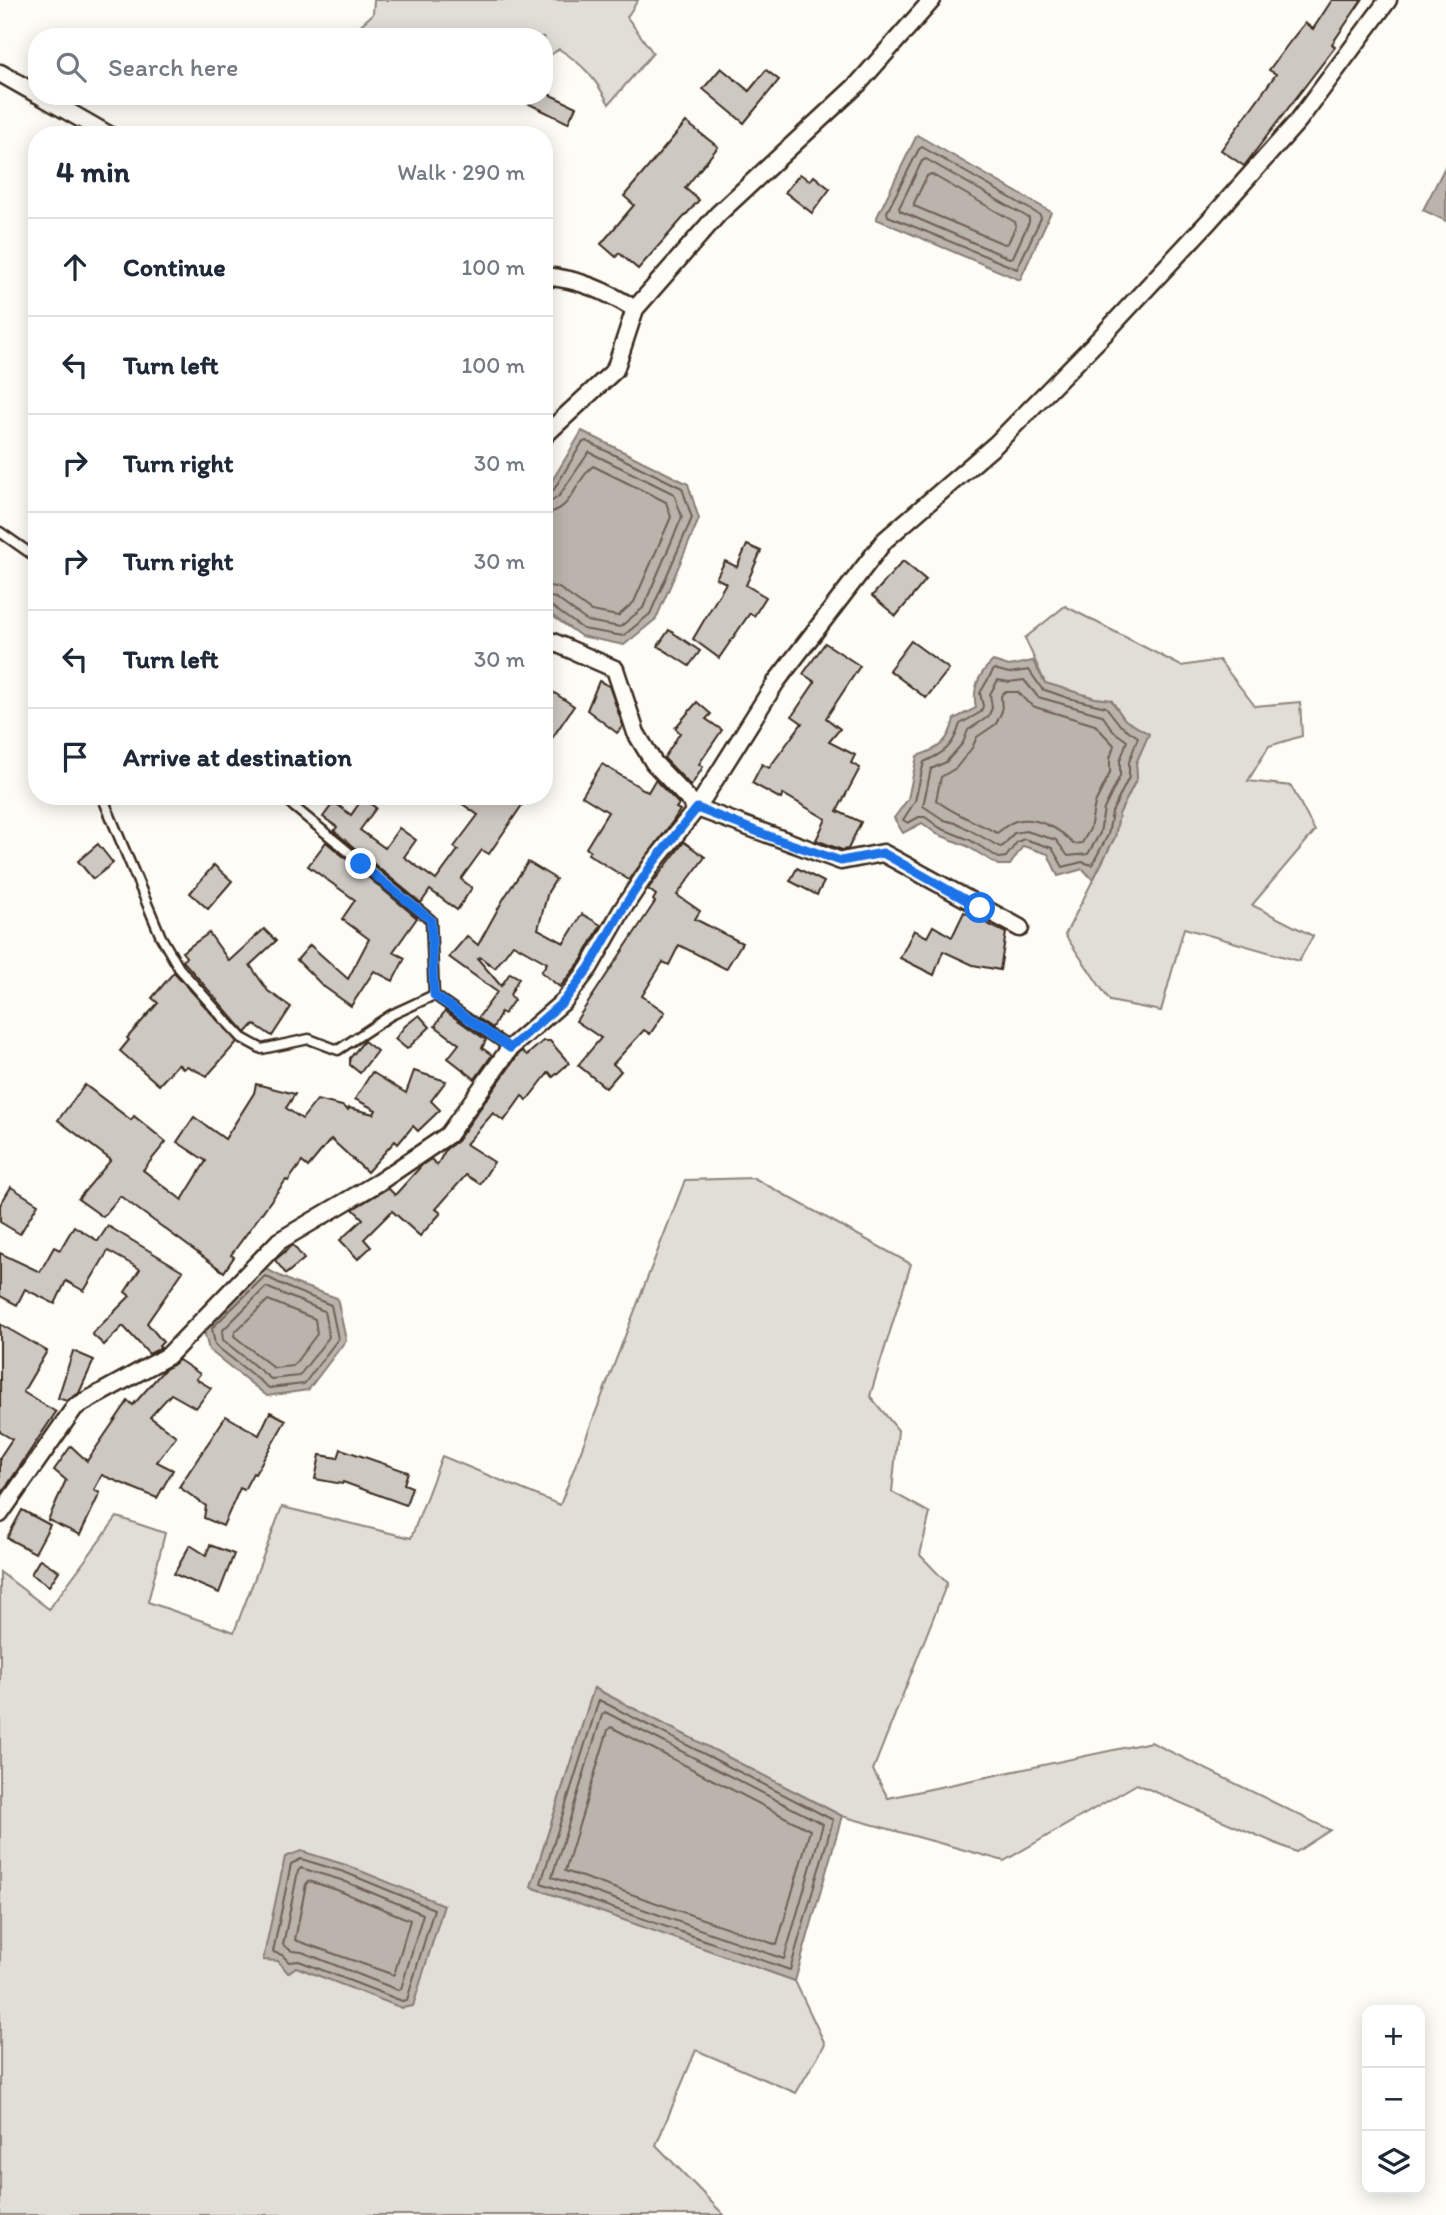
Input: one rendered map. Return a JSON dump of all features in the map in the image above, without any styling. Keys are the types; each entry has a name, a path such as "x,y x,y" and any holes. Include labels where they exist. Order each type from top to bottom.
{"street":[{"path":"553,428 615,370 635,309 718,214 858,84 932,0"},
{"path":"0,1514 75,1407 168,1356 279,1241 379,1182 448,1135 510,1048 564,1001 589,968 622,910 653,863 697,808 776,682 885,540 996,444 1103,335 1298,121 1388,0"},
{"path":"0,73 28,89"},
{"path":"57,105 93,126"},
{"path":"553,277 569,278 606,291 635,309"},
{"path":"553,642 615,669 636,733 654,763 697,808 841,861 883,853 1020,928"}],"lane":[{"path":"0,532 28,552"},
{"path":"106,805 141,892 179,968 242,1038 262,1049 309,1039 338,1050 391,1015 434,995"},
{"path":"293,806 431,920 434,995"},
{"path":"434,995 510,1048"}],"shaded area":[{"path":"374,0 638,0 627,17 653,53 609,104 582,67 559,49 553,53 553,28 357,28 373,14"},
{"path":"1065,606 1181,666 1219,660 1255,706 1300,702 1302,736 1269,746 1248,781 1291,786 1315,831 1252,905 1313,936 1299,961 1184,928 1161,1011 1110,1001 1065,935 1115,837 1119,814 1137,778 1136,763 1148,734 1125,720 1111,700 1045,683 1025,638"},
{"path":"754,1178 911,1264 870,1396 898,1430 892,1492 930,1513 920,1555 947,1583 873,1770 888,1798 1151,1742 1330,1830 1296,1852 1137,1784 1004,1861 842,1816 594,1688 531,1887 795,1981 825,2044 796,2093 696,2050 656,2145 724,2215 0,2215 0,1572 49,1609 117,1517 165,1533 148,1602 234,1632 282,1507 411,1538 442,1456 560,1505 685,1180"}],"water":[{"path":"917,135 1051,212 1020,280 876,219"},
{"path":"1446,165 1446,221 1423,210"},
{"path":"582,431 688,484 699,519 656,619 624,645 581,636 553,616 553,479"},
{"path":"993,661 1009,666 1033,661 1045,683 1111,700 1125,720 1149,734 1136,763 1137,778 1119,814 1115,837 1093,880 1083,869 1058,876 1048,854 1023,846 1010,865 998,865 967,846 937,834 922,823 903,833 894,818 908,799 917,756 942,744 954,719 976,708 977,682"},
{"path":"262,1267 294,1283 337,1298 346,1340 308,1390 267,1396 209,1350 203,1327"},
{"path":"594,1688 842,1816 795,1981 531,1887"},
{"path":"301,1851 346,1865 444,1905 413,2006 402,2008 296,1967 288,1973 278,1961 263,1960 285,1857"}],"building":[{"path":"1332,0 1362,0 1332,44 1335,47 1244,166 1221,150 1276,74 1269,70 1305,23 1313,29"},
{"path":"721,68 749,91 766,70 779,80 744,123 703,89"},
{"path":"553,96 576,107 568,123 531,105 553,105"},
{"path":"686,122 718,147 685,188 699,200 638,269 619,253 616,257 601,244 634,205 624,196"},
{"path":"800,174 810,181 814,176 830,189 812,213 785,192"},
{"path":"747,545 761,551 746,585 766,597 754,616 750,613 719,658 693,639 726,583 716,578 725,561 737,567"},
{"path":"903,561 926,580 896,616 872,596"},
{"path":"669,630 700,651 689,666 658,646"},
{"path":"911,641 949,669 926,698 889,670"},
{"path":"825,643 860,666 826,718 840,729 829,742 855,755 851,763 860,768 837,811 861,822 848,849 842,850 816,840 826,819 783,794 781,799 752,783 762,764 769,768 802,723 792,716 815,682 803,674"},
{"path":"599,681 609,686 623,726 617,733 587,710"},
{"path":"553,692 574,706 553,737"},
{"path":"697,702 711,714 706,719 722,730 699,764 703,767 691,786 664,758 680,733 675,728"},
{"path":"602,764 648,792 655,780 679,804 676,808 680,810 673,821 629,880 588,854 590,851 586,848 608,812 582,796"},
{"path":"332,805 338,805 351,815 358,805 372,805 376,808 360,830 385,848 399,828 416,840 404,857 436,880 458,850 454,847 478,815 464,805 522,805 489,854 482,850 461,879 472,888 457,910 430,890 421,903 334,831 337,827 323,817"},
{"path":"326,842 417,918 393,952 405,958 393,981 374,971 351,1006 323,986 297,960 310,945 348,979 369,939 342,919 355,900 308,866"},
{"path":"684,842 705,857 677,895 700,911 695,919 742,943 726,969 679,945 669,965 663,962 642,996 665,1012 650,1034 644,1030 613,1064 621,1071 606,1088 578,1065 601,1038 576,1021 655,902 653,900 656,895 648,889"},
{"path":"98,844 113,863 93,879 78,861"},
{"path":"528,862 556,879 548,892 538,929 564,943 582,914 601,925 581,961 560,987 541,972 547,963 513,944 495,968 480,957 478,959 501,986 510,973 519,978 510,995 514,1000 504,1014 501,1012 493,1028 478,1018 497,992 449,957 467,936 478,945"},
{"path":"214,865 232,881 208,909 190,893"},
{"path":"797,868 824,882 817,895 790,881"},
{"path":"964,912 1006,933 1000,970 973,965 943,951 934,975 900,958 914,930 927,937 933,926 952,937"},
{"path":"264,929 276,941 250,965 268,991 291,1007 272,1036 254,1024 246,1033 183,961 186,957 182,952 209,933 229,961"},
{"path":"174,972 237,1042 207,1076 187,1066 184,1069 178,1064 159,1085 120,1051 129,1040 127,1038 158,1003 152,998"},
{"path":"445,1011 486,1040 482,1048 492,1055 475,1079 448,1058 459,1044 435,1026"},
{"path":"419,1015 430,1027 407,1049 395,1039 405,1026"},
{"path":"364,1041 377,1051 360,1073 350,1065 350,1058"},
{"path":"543,1041 550,1041 569,1063 553,1077 549,1072 527,1100 522,1096 504,1121 493,1113 466,1144 494,1162 480,1184 466,1175 436,1209 441,1213 420,1236 392,1211 364,1239 371,1247 358,1259 340,1240 363,1219 353,1209 388,1188 395,1195 422,1165 431,1159 437,1165 446,1149 457,1141 518,1055 522,1051 527,1055"},
{"path":"414,1071 446,1081 431,1101 440,1110 418,1131 413,1126 398,1144 395,1141 367,1172 331,1139 308,1167 302,1162 288,1181 286,1180 231,1255 234,1257 224,1272 120,1196 103,1217 78,1199 111,1160 58,1120 85,1085 131,1120 134,1116 166,1142 143,1170 182,1200 206,1161 177,1142 194,1117 225,1139 254,1093 256,1084 295,1094 286,1108 302,1119 317,1100 348,1110 349,1108 374,1114 376,1110 355,1099 372,1072 406,1093"},
{"path":"11,1187 38,1204 20,1234 0,1222 0,1205"},
{"path":"74,1226 98,1241 108,1226 183,1271 147,1323 163,1342 159,1346 161,1348 149,1354 123,1326 104,1345 92,1334 130,1296 125,1292 140,1269 108,1251 84,1291 66,1281 55,1304 25,1289 17,1305 0,1296 0,1253 40,1272 54,1247 60,1250"},
{"path":"293,1245 304,1259 286,1274 275,1260"},
{"path":"0,1324 47,1351 23,1392 56,1412 0,1496 0,1457 12,1439 0,1432"},
{"path":"73,1351 94,1360 79,1393 67,1401 58,1398"},
{"path":"179,1360 200,1374 196,1379 211,1388 196,1408 171,1394 150,1417 176,1436 157,1462 173,1470 157,1498 102,1475 94,1490 100,1493 80,1535 48,1520 66,1480 54,1470 71,1446 87,1461 128,1401 133,1405 163,1371"},
{"path":"270,1412 286,1420 255,1474 253,1473 244,1490 240,1488 223,1526 204,1518 206,1506 179,1487 226,1416 259,1435"},
{"path":"341,1449 408,1472 404,1484 412,1487 406,1505 343,1482 315,1479 320,1455 338,1458"},
{"path":"22,1510 50,1525 35,1553 7,1538"},
{"path":"190,1545 206,1555 210,1545 234,1554 219,1593 174,1574"},
{"path":"40,1559 59,1571 49,1586 31,1574"}],"route":[{"path":"361,864 431,920 434,995 510,1048 564,1001 589,968 653,863 697,808 841,861 883,853 980,908"}]}
